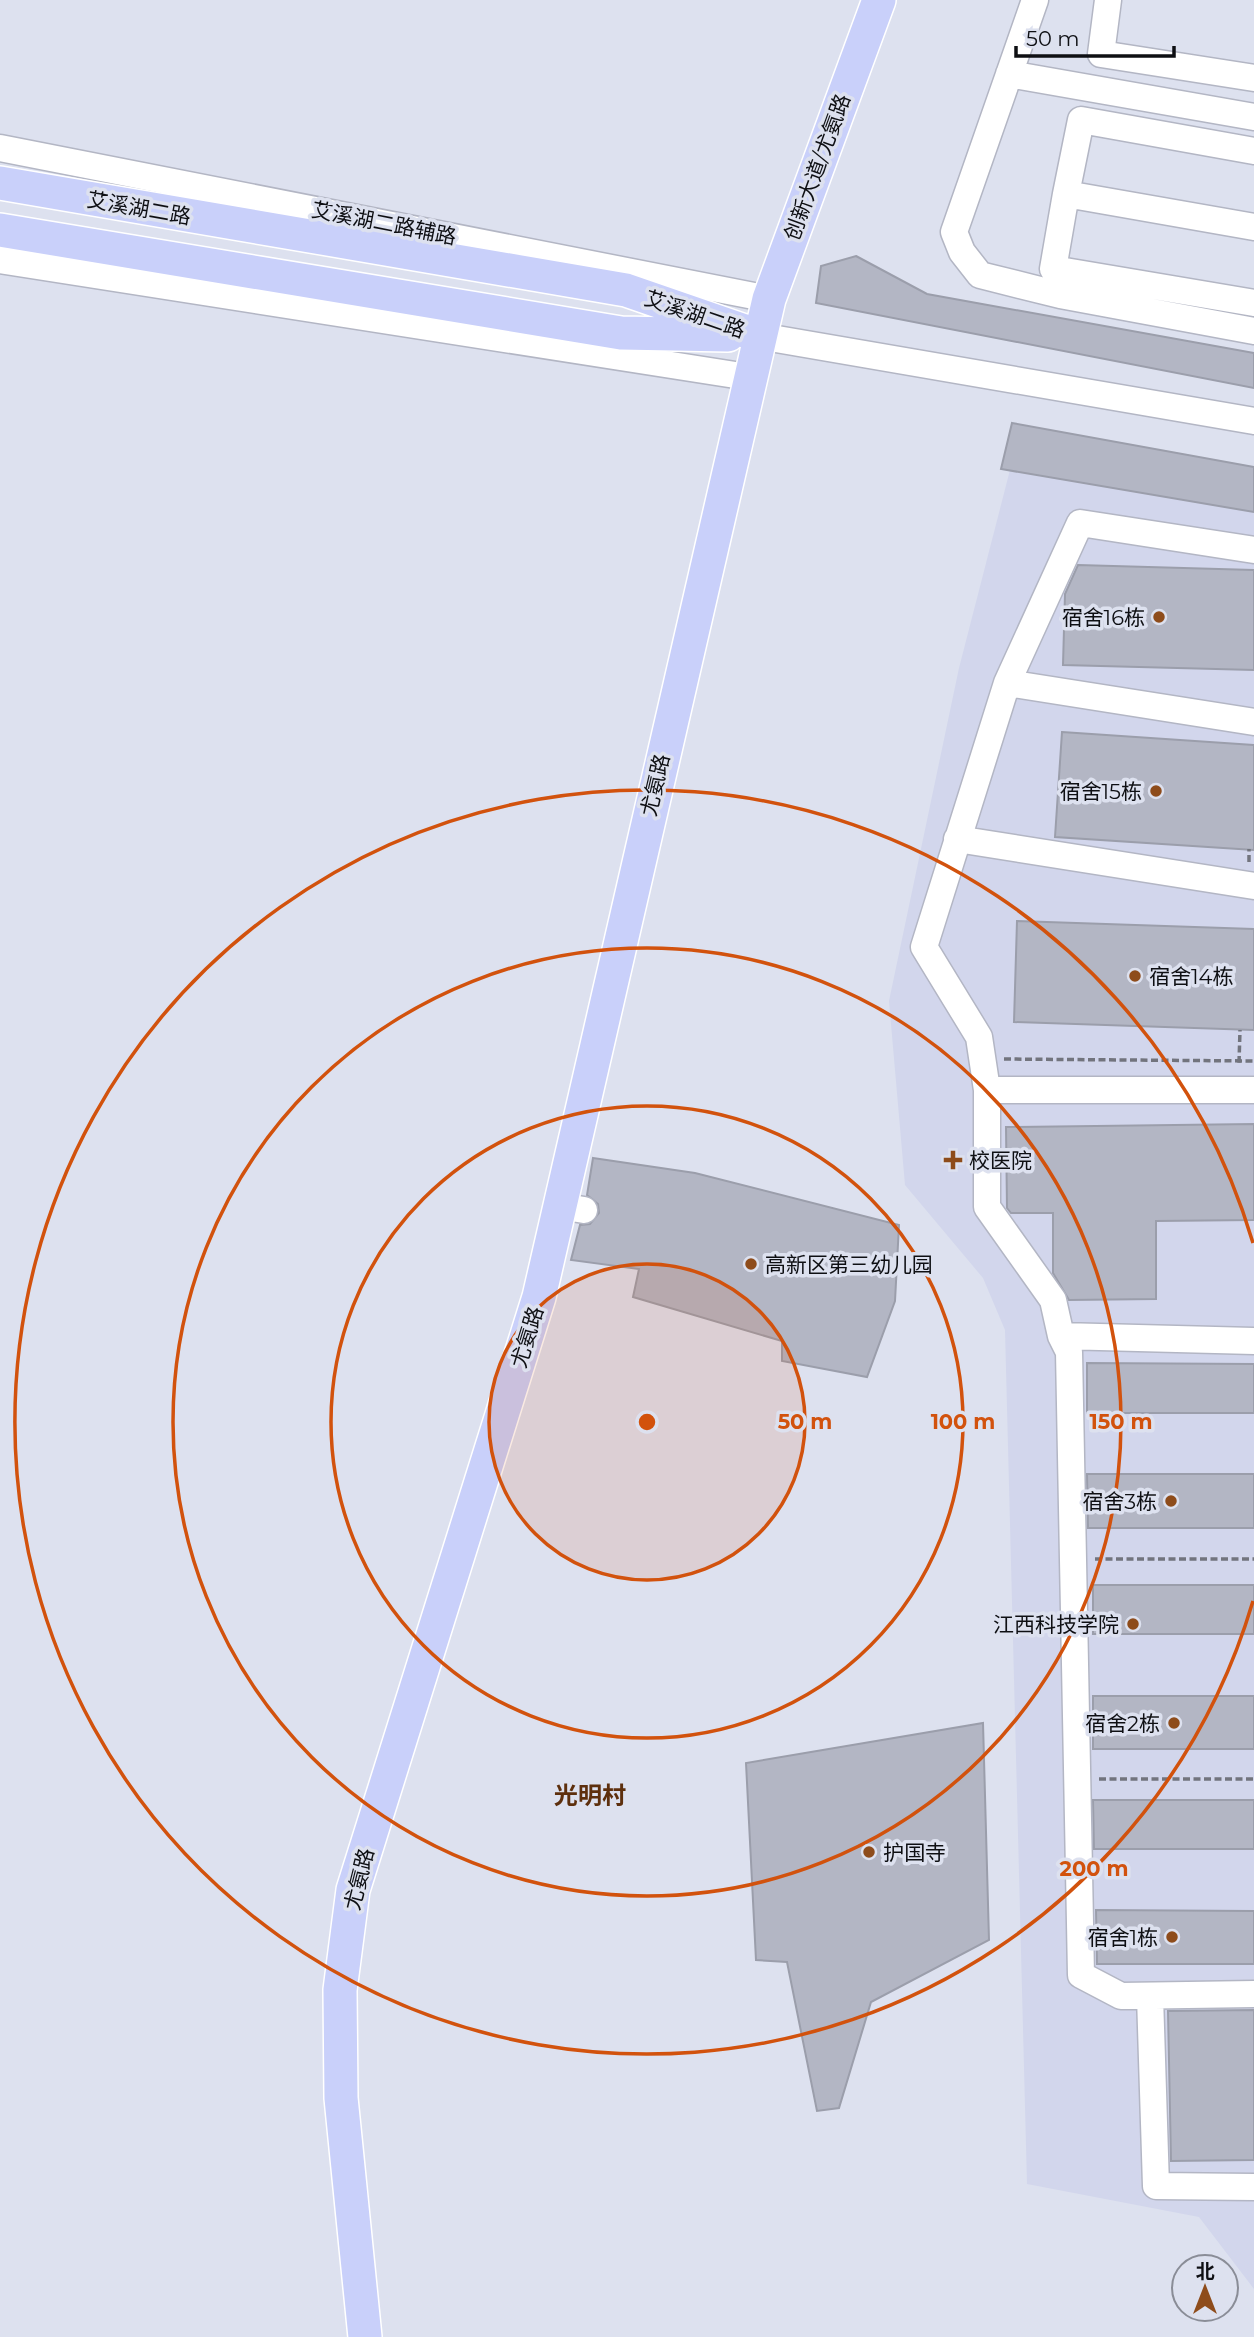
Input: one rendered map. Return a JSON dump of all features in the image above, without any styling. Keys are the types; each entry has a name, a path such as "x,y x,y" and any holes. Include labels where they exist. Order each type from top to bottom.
{"main road":[{"name":"创新大道/尤氨路","path":"759,336 769,299 879,0"},
{"name":"艾溪湖二路","path":"0,183 626,290 759,336"},
{"name":"艾溪湖二路","path":"0,230 621,333 759,336"},
{"name":"尤氨路","path":"365,2337 341,2098 340,1990 353,1891 539,1297 571,1208 748,377 759,336"}],"street":[{"path":"1035,0 954,232 962,252 980,275 1060,295 1254,331"},
{"path":"1108,0 1101,54 1254,78"},
{"path":"1009,74 1254,117"},
{"path":"1254,151 1081,120 1053,269 1254,303"},
{"name":"艾溪湖二路辅路","path":"0,148 769,299"},
{"path":"1066,194 1254,227"},
{"path":"0,260 748,377"},
{"path":"759,336 1254,421"},
{"path":"1254,550 1080,523 1007,683 924,947 979,1037 987,1090 987,1206 1053,1300 1061,1336 1069,1352 1081,1975 1121,1996 1254,1994"},
{"path":"1007,683 1254,722"},
{"path":"957,839 1254,886"},
{"path":"987,1090 1246,1090"},
{"path":"1061,1336 1254,1341"},
{"path":"1150,1996 1156,2186 1254,2187"}],"path":[{"path":"1240,1030 1239,1061 1246,1090"},
{"path":"982,1059 1254,1061"},
{"path":"1073,1559 1254,1559"},
{"path":"1077,1779 1254,1779"}],"shaded area":[{"name":"江西科技学院","path":"1010,470 1254,512 1254,2289 1240,2271 1240,2253 1226,2253 1199,2217 1027,2184 1005,1330 983,1278 905,1185 889,1001 959,668"}],"building":[{"path":"856,256 927,294 1254,353 1254,388 816,303 821,266"},
{"path":"1012,423 1254,467 1254,512 1001,469"},
{"name":"宿舍16栋","path":"1078,565 1254,570 1254,670 1063,665 1065,594"},
{"name":"宿舍15栋","path":"1062,732 1254,745 1254,850 1055,837"},
{"name":"宿舍14栋","path":"1017,921 1254,929 1254,1030 1014,1022"},
{"path":"1254,1124 1254,1220 1156,1221 1156,1299 1069,1300 1053,1273 1053,1213 1011,1213 1007,1208 1006,1127"},
{"name":"高新区第三幼儿园","path":"593,1158 695,1173 899,1225 895,1301 867,1377 782,1361 782,1341 633,1297 639,1269 571,1260 580,1225 590,1224 599,1213 598,1204 587,1195"},
{"path":"1087,1363 1254,1364 1254,1413 1087,1413"},
{"name":"宿舍3栋","path":"1087,1474 1254,1474 1254,1528 1088,1528"},
{"path":"1093,1585 1254,1585 1254,1634 1093,1634"},
{"name":"宿舍2栋","path":"1093,1696 1254,1696 1254,1749 1093,1749"},
{"name":"护国寺","path":"983,1723 989,1940 871,2002 839,2108 817,2111 787,1962 756,1960 746,1763"},
{"path":"1093,1800 1254,1800 1254,1849 1094,1849"},
{"name":"宿舍1栋","path":"1096,1910 1254,1911 1254,1964 1097,1964"},
{"path":"1254,2010 1254,2160 1171,2161 1168,2011"}],"place":[{"name":"宿舍16栋","path":"1159,617"},
{"name":"宿舍15栋","path":"1156,791"},
{"name":"宿舍14栋","path":"1135,976"},
{"name":"校医院","path":"953,1160"},
{"name":"高新区第三幼儿园","path":"751,1264"},
{"name":"宿舍3栋","path":"1171,1501"},
{"name":"江西科技学院","path":"1133,1624"},
{"name":"宿舍2栋","path":"1174,1723"},
{"name":"护国寺","path":"869,1852"},
{"name":"宿舍1栋","path":"1172,1937"}],"district":[{"name":"光明村","path":"590,1795"}]}
